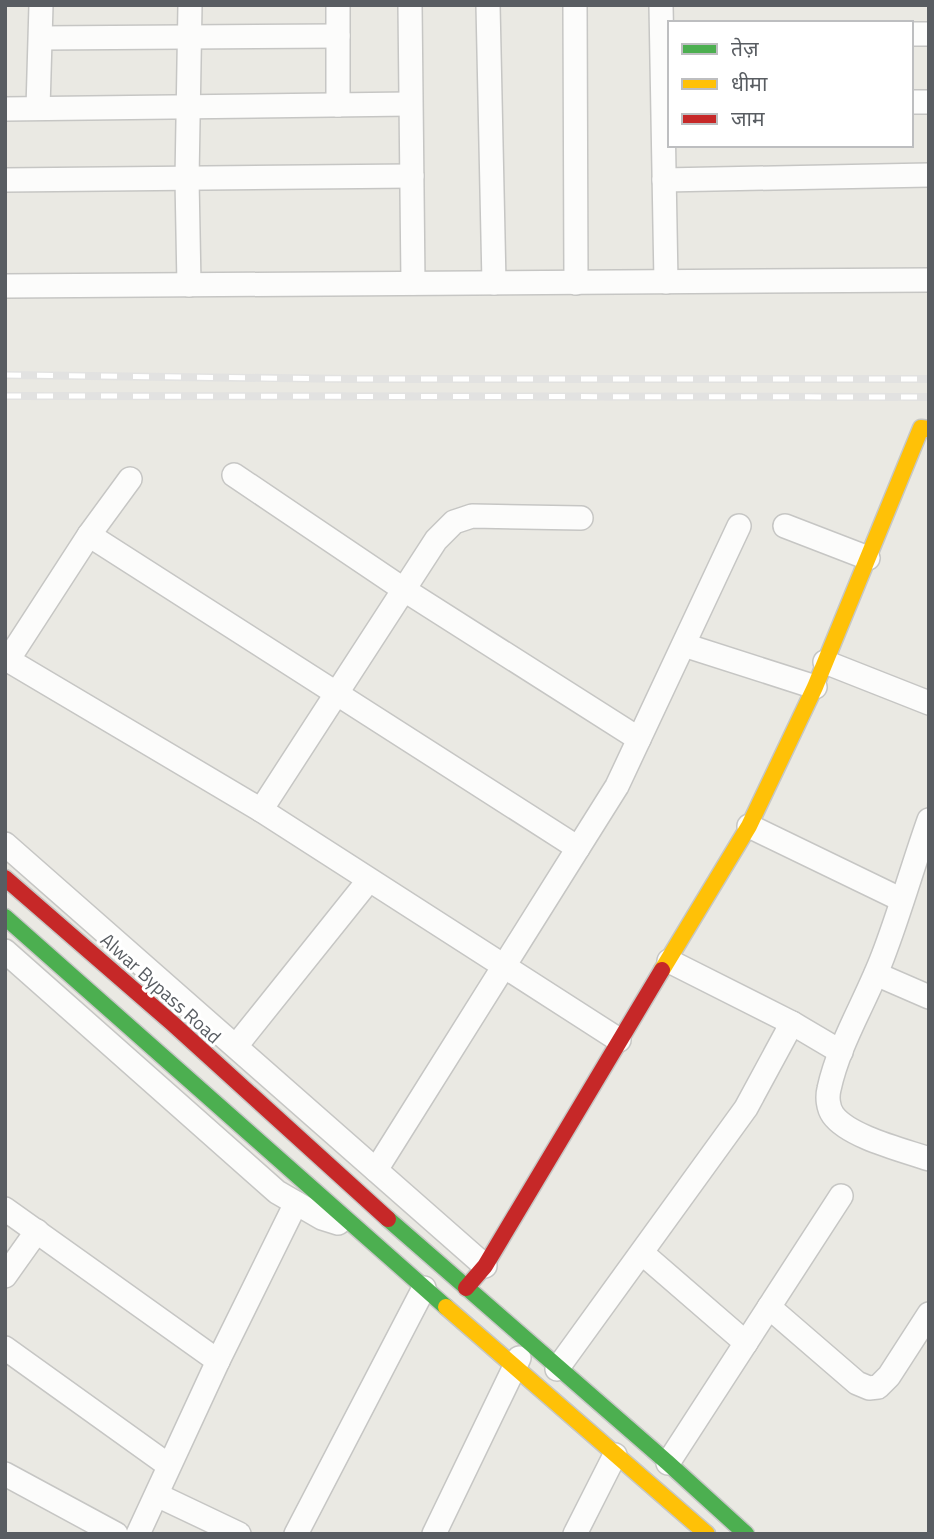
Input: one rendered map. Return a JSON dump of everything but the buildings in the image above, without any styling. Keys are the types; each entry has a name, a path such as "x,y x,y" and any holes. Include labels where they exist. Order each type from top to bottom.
{"main road":[{"path":"466,1288 485,1266 749,826 815,687 921,428 929,429"},
{"name":"Alwar Bypass Road","path":"5,878 172,1023 287,1130 746,1534"},
{"path":"5,917 707,1534"}],"street":[{"path":"38,108 41,5"},
{"path":"189,285 187,178 190,5"},
{"path":"338,5 338,105"},
{"path":"410,5 413,284"},
{"path":"488,5 494,283"},
{"path":"575,5 576,283"},
{"path":"662,5 666,33 666,282"},
{"path":"41,38 338,36"},
{"path":"5,109 410,104"},
{"path":"664,180 929,175"},
{"path":"5,180 412,176"},
{"path":"5,286 929,280"},
{"path":"234,475 403,589 639,739"},
{"path":"130,480 89,535 8,660 261,810 619,1040"},
{"path":"261,810 403,589 436,540 454,522 472,516 581,518"},
{"path":"376,1170 617,786 739,526"},
{"path":"785,526 868,558"},
{"path":"89,535 578,848"},
{"path":"684,645 815,687"},
{"path":"825,662 929,704"},
{"path":"929,820 924,848 876,974 841,1052 828,1091 833,1115 855,1132 929,1159"},
{"path":"749,826 902,900"},
{"path":"5,844 485,1266"},
{"path":"236,1046 369,880"},
{"path":"5,951 277,1192 322,1218 357,1229"},
{"path":"669,961 792,1023 841,1052"},
{"path":"876,974 929,997"},
{"path":"557,1368 746,1108 792,1023"},
{"path":"668,1463 841,1196"},
{"path":"138,1534 168,1465 296,1203"},
{"path":"5,1209 218,1361"},
{"path":"5,1276 37,1231"},
{"path":"642,1253 746,1343"},
{"path":"296,1534 424,1288"},
{"path":"769,1307 857,1383 869,1388 878,1387 889,1376 929,1314"},
{"path":"434,1534 526,1342"},
{"path":"5,1348 168,1465"},
{"path":"575,1534 615,1455"},
{"path":"5,1474 116,1534"},
{"path":"157,1495 240,1534"}],"railway":[{"path":"5,375 353,379 929,379"},
{"path":"5,396 929,397"}],"traffic: fast":[{"path":"5,917 446,1307"},
{"path":"388,1219 746,1534"}],"traffic: slow":[{"path":"662,970 749,826 815,687 921,428 929,429"},
{"path":"446,1307 707,1534"}],"traffic: jam":[{"path":"5,878 172,1023 388,1219"},
{"path":"466,1288 485,1266 662,970"}]}
